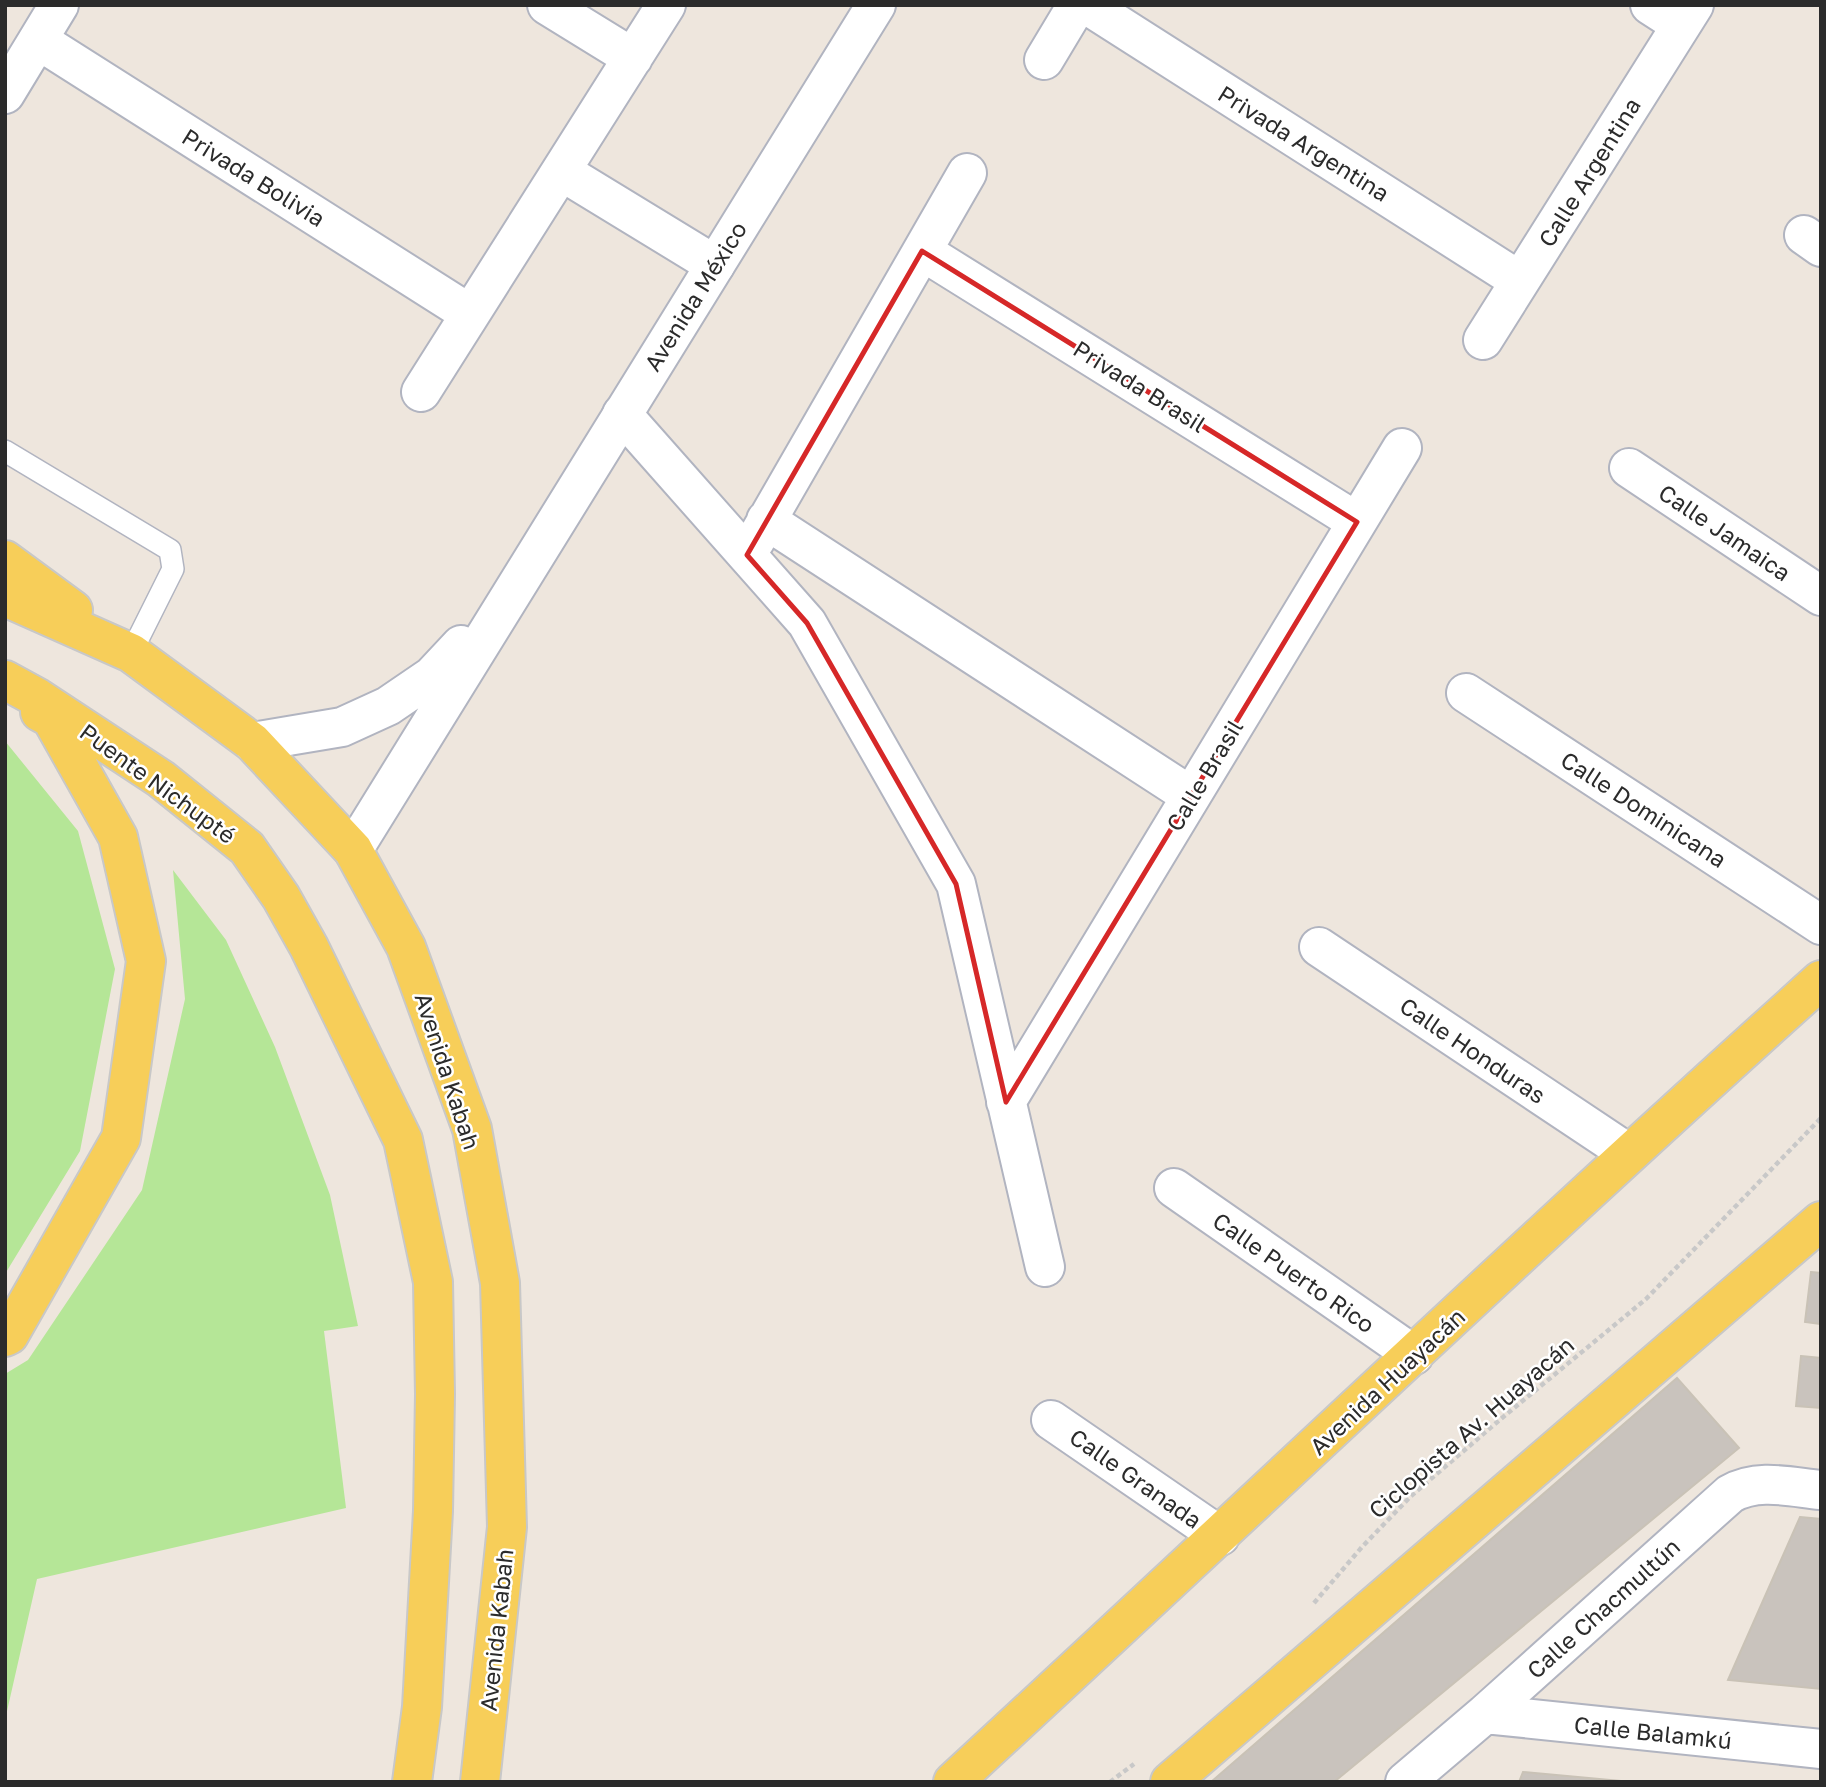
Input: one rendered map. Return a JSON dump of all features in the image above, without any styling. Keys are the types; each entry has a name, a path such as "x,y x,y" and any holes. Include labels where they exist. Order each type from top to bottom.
{"main road":[{"path":"5,560 131,653"},
{"name":"Avenida Kabah","path":"5,597 131,653 252,742 353,850 406,947 472,1129 500,1283 507,1527 480,1782"},
{"name":"Puente Nichupté","path":"5,680 38,698 161,779 247,848 281,897 309,947 403,1140 433,1282 433,1511 422,1707"},
{"path":"5,691 51,718 118,837 146,961 121,1138 9,1335 5,1337"},
{"name":"Avenida Huayacán","path":"954,1781 1628,1153 1821,981"},
{"path":"1170,1782 1821,1221"},
{"path":"412,1782 422,1707"},
{"path":"422,1707 437,1782"}],"street":[{"path":"5,94 59,5"},
{"path":"547,5 633,58"},
{"path":"421,392 666,5"},
{"name":"Avenida México","path":"353,850 876,5"},
{"path":"1044,60 1077,5"},
{"name":"Privada Argentina","path":"1087,5 1520,281"},
{"name":"Calle Argentina","path":"1483,340 1520,281 1675,12"},
{"name":"Privada Bolivia","path":"38,40 470,314"},
{"path":"561,171 715,265"},
{"path":"747,555 968,173"},
{"name":"Privada Brasil","path":"922,251 1357,522"},
{"path":"622,414 807,622 956,884 1045,1267"},
{"name":"Calle Brasil","path":"1006,1102 1402,448"},
{"name":"Calle Jamaica","path":"1629,468 1821,596"},
{"path":"766,520 1191,796"},
{"name":"Avenida México","path":"252,742 342,727 387,706 432,676 514,587"},
{"name":"Calle Dominicana","path":"1466,693 1821,925"},
{"name":"Calle Honduras","path":"1319,947 1628,1153"},
{"name":"Calle Puerto Rico","path":"1174,1188 1414,1355"},
{"name":"Calle Granada","path":"1051,1420 1220,1536"},
{"name":"Calle Chacmultún","path":"1405,1782 1485,1714 1730,1494 1756,1484 1821,1490"},
{"name":"Calle Balamkú","path":"1485,1714 1821,1749"}],"lane":[{"path":"5,451 170,550 173,569 131,653"}],"path":[{"name":"Ciclopista Av. Huayacán","path":"1313,1605 1362,1547 1411,1496 1646,1299 1821,1118"},
{"path":"1110,1782 1136,1762"}],"highlighted area":[{"path":"922,251 1357,522 1006,1102 956,884 807,623 747,555"}],"green space":[{"path":"5,741 78,831 115,969 80,1151 5,1274"},
{"path":"173,870 226,940 275,1047 330,1195 358,1326 324,1331 346,1508 37,1579 5,1720 5,1374 28,1360 142,1190 185,999"}],"building":[{"path":"1811,1272 1821,1273 1821,1324 1805,1322"},
{"path":"1801,1356 1821,1358 1821,1408 1796,1406"},
{"path":"1677,1378 1739,1448 1334,1782 1211,1782"},
{"path":"1800,1517 1821,1519 1821,1689 1728,1680"},
{"path":"1523,1772 1632,1782 1519,1782"}]}
